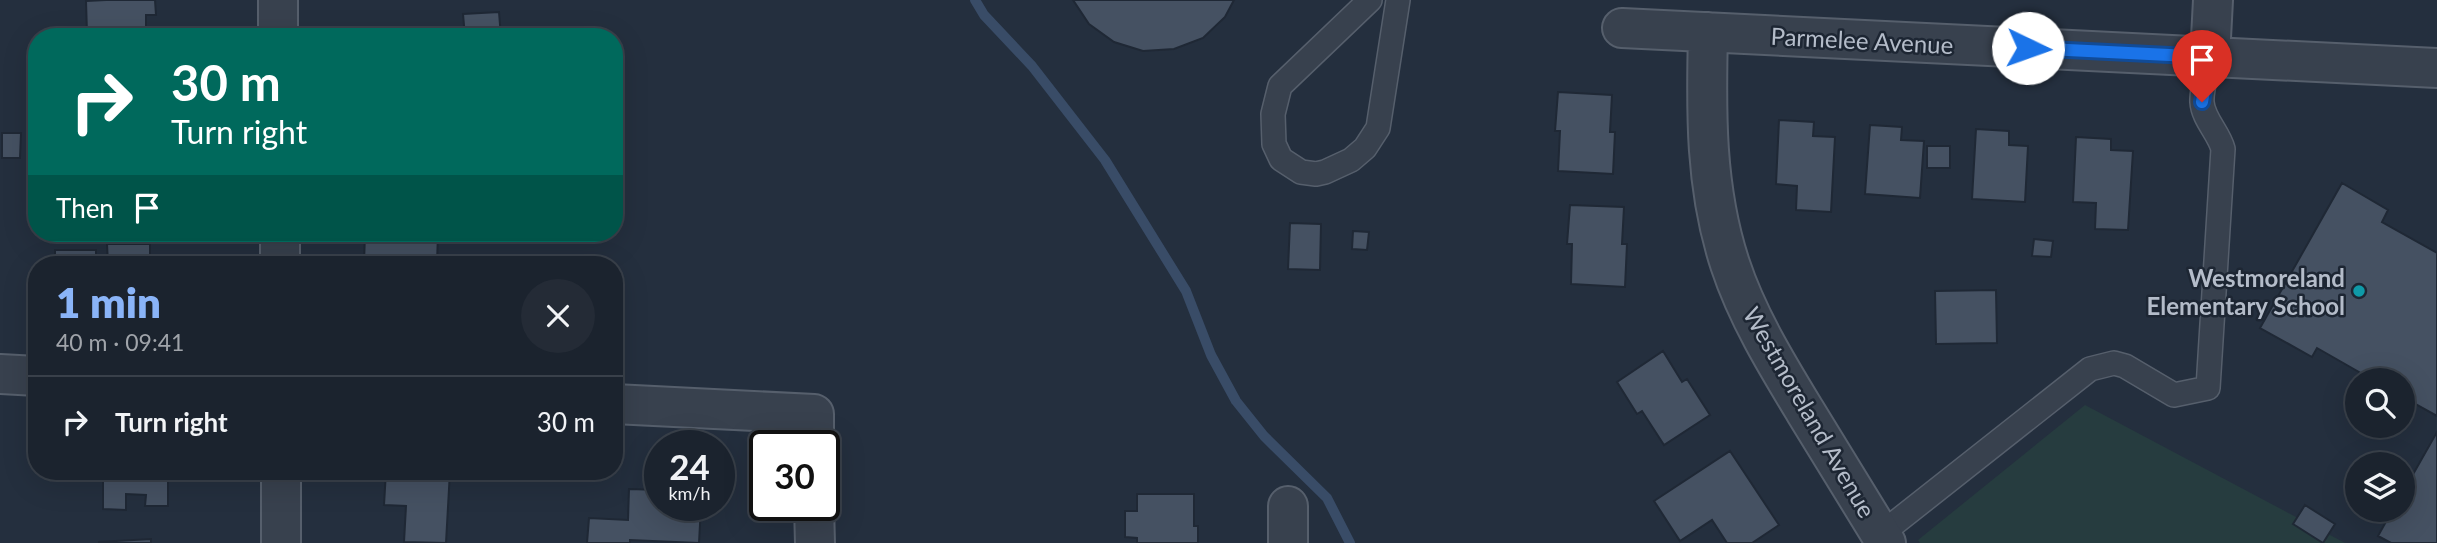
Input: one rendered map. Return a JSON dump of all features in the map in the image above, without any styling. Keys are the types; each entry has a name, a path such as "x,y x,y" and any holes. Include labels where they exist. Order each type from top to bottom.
{"street":[{"path":"278,0 278,28"},
{"path":"2210,57 2213,0"},
{"name":"Parmelee Avenue","path":"1622,28 2437,68"},
{"name":"Westmoreland Avenue","path":"1708,32 1708,158 1716,211 1730,265 1753,318 1781,370 1883,539"},
{"path":"0,374 28,376"},
{"path":"623,405 814,430"},
{"path":"281,480 281,543"},
{"path":"1288,543 1289,506"},
{"path":"814,521 815,543"}],"lane":[{"path":"1370,0 1280,86 1273,114 1274,144 1281,159 1292,168 1316,174 1333,169 1350,160 1365,148 1372,138 1381,120 1398,0"},
{"path":"1883,539 2090,369 2114,363 2125,366 2174,395 2208,388 2223,149 2202,102 2210,57"}],"green space":[{"path":"2085,405 2345,543 1920,543 1918,540"}],"building":[{"path":"155,0 156,15 146,15 146,28 87,28 86,1"},
{"path":"1073,0 1234,0 1225,17 1203,38 1174,49 1143,51 1114,42 1089,24"},
{"path":"499,12 500,28 464,28 463,14"},
{"path":"1558,92 1612,95 1610,132 1615,132 1613,174 1558,171 1560,131 1555,131"},
{"path":"1779,120 1814,122 1813,136 1835,137 1831,212 1796,210 1797,186 1776,184"},
{"path":"1870,125 1902,127 1901,140 1924,141 1920,198 1865,194"},
{"path":"1976,129 2009,131 2009,145 2028,146 2025,202 1972,199"},
{"path":"2,133 21,133 20,158 2,158"},
{"path":"2076,137 2111,139 2111,150 2133,151 2128,230 2095,229 2096,203 2073,202"},
{"path":"1927,146 1950,146 1950,168 1927,168"},
{"name":"Westmoreland Elementary School","path":"2342,183 2388,210 2382,222 2437,253 2437,416 2415,404 2415,368 2352,368 2317,348 2312,357 2260,328"},
{"path":"1570,205 1624,207 1622,244 1627,244 1625,287 1571,284 1572,244 1567,244"},
{"path":"1290,223 1321,224 1320,270 1288,269"},
{"path":"1353,231 1369,232 1367,250 1352,249"},
{"path":"2034,239 2053,241 2051,257 2032,256"},
{"path":"365,242 438,242 437,256 364,256"},
{"path":"107,244 150,244 150,256 108,256"},
{"path":"55,250 96,250 96,256 55,256"},
{"path":"1996,290 1997,343 1936,344 1935,291"},
{"path":"1663,351 1682,382 1687,379 1710,415 1664,445 1642,411 1637,414 1617,382"},
{"path":"2437,432 2437,543 2391,543 2378,536 2386,522 2415,522 2415,471"},
{"path":"1730,451 1779,525 1752,543 1727,543 1712,520 1680,541 1654,501"},
{"path":"103,480 168,480 168,506 145,506 146,495 126,494 126,510 103,509"},
{"path":"385,480 450,480 446,543 404,542 406,506 384,505"},
{"path":"629,489 644,489 644,521 700,521 699,543 630,540 630,543 587,543 589,518 628,520"},
{"path":"1137,494 1194,494 1194,526 1198,526 1198,543 1137,543 1137,538 1125,537 1125,511 1137,511"},
{"path":"2305,505 2335,524 2323,543 2293,524"},
{"path":"151,539 151,543 99,543 99,542"}],"waterway":[{"path":"975,0 984,15 1032,66 1105,160 1186,291 1211,355 1236,401 1264,436 1327,498 1350,543"}],"place":[{"name":"Westmoreland Elementary School","path":"2359,291"}],"route":[{"path":"2028,48 2210,57 2202,102"}]}
